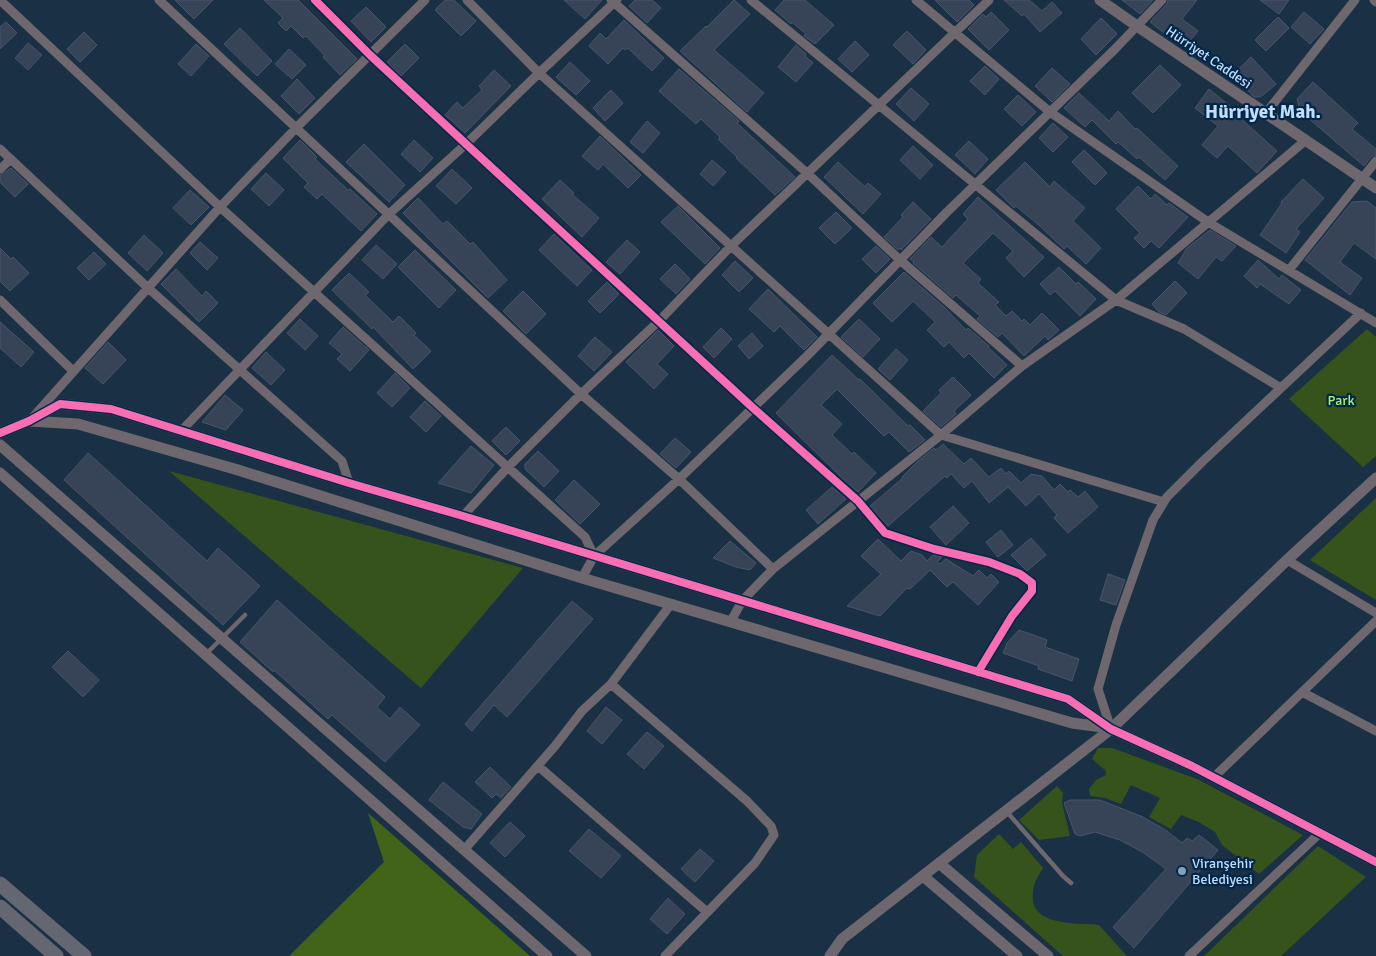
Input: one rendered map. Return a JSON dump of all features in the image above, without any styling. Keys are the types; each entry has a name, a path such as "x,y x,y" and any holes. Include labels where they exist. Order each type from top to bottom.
{"highway":[{"path":"0,884 84,956"},
{"path":"0,907 56,956"}],"street":[{"path":"0,0 220,206 585,537 594,556"},
{"path":"159,0 580,394 678,478 773,569"},
{"path":"314,0 466,144 752,407 858,501 885,533 934,549 989,562 1020,574 1032,583 1032,591 1012,616 978,672"},
{"path":"29,421 220,206 296,127 425,0"},
{"path":"467,0 539,73 941,435 1164,502"},
{"path":"751,0 1116,300 1184,330 1281,388"},
{"path":"916,0 1050,112 1208,222 1376,323"},
{"path":"463,516 580,394 659,321 731,246 989,0"},
{"name":"Hürriyet Caddesi","path":"1100,0 1376,188"},
{"path":"582,578 594,556 807,356 975,184 1162,0"},
{"path":"1266,113 1355,0"},
{"path":"182,430 389,214 466,144 614,1 807,173 900,260 1022,366"},
{"path":"731,621 742,601 773,569 941,435 1022,366 1116,300 1306,140"},
{"path":"0,149 147,287 342,461 349,483"},
{"path":"0,170 11,158"},
{"path":"1289,270 1376,162"},
{"path":"0,300 73,371"},
{"path":"1111,729 1098,689 1116,625 1153,520 1164,502 1202,462 1361,313"},
{"path":"0,433 29,421 60,404 111,409 349,483 1068,699 1111,729 1214,777 1376,862"},
{"path":"29,421 78,424 238,470 582,578 1072,723 1111,729"},
{"path":"0,445 586,956"},
{"path":"0,473 547,956"},
{"path":"830,956 842,939 1111,729 1287,560 1376,478"},
{"path":"1287,560 1376,613"},
{"path":"464,850 538,766 582,711 611,684 671,604"},
{"path":"1214,777 1376,621"},
{"path":"611,684 747,801 771,826 774,835 755,863 665,956"},
{"path":"1302,692 1376,731"},
{"path":"538,766 707,912"},
{"path":"1189,956 1320,833"},
{"path":"939,863 1048,956"},
{"path":"923,876 1016,956"}],"lane":[{"path":"206,654 245,615"},
{"path":"1006,811 1071,883"}],"green space":[{"name":"Park","path":"1367,329 1376,337 1376,456 1363,467 1289,399"},
{"path":"169,471 523,568 421,688"},
{"path":"1376,498 1376,600 1310,560"},
{"path":"1098,748 1112,748 1197,779 1303,835 1259,874 1222,845 1215,832 1199,822 1181,815 1171,829 1149,817 1160,798 1131,785 1121,804 1105,798 1090,796 1089,789 1096,780 1106,775 1106,771 1092,759"},
{"path":"1057,786 1063,793 1062,803 1070,836 1039,840 1019,820"},
{"path":"368,813 530,956 289,956 384,862"},
{"path":"999,834 1013,849 1021,842 1043,868 1036,879 1033,899 1036,909 1043,916 1064,922 1099,925 1127,956 1063,956 974,877 977,855"},
{"path":"1318,846 1366,877 1281,956 1204,956"}],"building":[{"path":"175,0 213,0 194,19"},
{"path":"264,0 298,0 357,59 340,75 306,36 303,38 291,26 286,31 278,23 283,18"},
{"path":"445,0 454,0 476,21 461,36 435,10"},
{"path":"564,0 602,0 585,19"},
{"path":"635,0 652,0 661,8 647,23 629,6"},
{"path":"734,0 750,14 714,50 764,93 747,112 680,51"},
{"path":"784,0 805,0 834,25 815,44 804,36 806,34 792,22 791,24 775,10"},
{"path":"935,0 969,0 974,5 957,22"},
{"path":"1004,0 1029,0 1042,11 1052,2 1062,13 1040,32 1024,14 1022,16"},
{"path":"1122,0 1153,0 1140,14"},
{"path":"1168,0 1197,0 1182,19 1198,31 1184,48 1150,22 1167,4"},
{"path":"1260,0 1289,0 1279,14"},
{"path":"366,7 386,27 371,42 351,21"},
{"path":"991,12 1009,30 989,50 968,29 983,14 986,17"},
{"path":"1304,12 1324,29 1310,44 1291,27"},
{"path":"1278,17 1289,28 1266,51 1255,40"},
{"path":"1101,18 1117,34 1096,55 1081,39"},
{"path":"624,20 664,58 652,71 628,48 625,50 623,48 608,64 589,46 600,33 606,39"},
{"path":"6,22 17,33 0,49 0,27"},
{"path":"240,28 272,61 257,76 224,44"},
{"path":"907,31 926,50 913,64 893,45"},
{"path":"84,32 97,45 80,62 67,49"},
{"path":"855,41 869,55 852,72 838,59"},
{"path":"28,43 42,55 28,70 15,58"},
{"path":"196,44 209,56 191,76 178,64"},
{"path":"405,44 419,58 401,76 387,62"},
{"path":"796,45 813,63 796,82 778,67"},
{"path":"289,49 306,65 292,79 275,64"},
{"path":"1251,57 1276,84 1262,96 1258,97 1254,97 1233,75"},
{"path":"570,62 590,81 576,95 556,77"},
{"path":"1160,65 1181,85 1153,113 1132,93"},
{"path":"985,66 999,79 985,95 970,81"},
{"path":"1052,68 1070,84 1052,102 1035,86"},
{"path":"679,69 739,121 737,123 795,177 775,195 736,158 718,139 720,137 701,119 696,124 659,91"},
{"path":"494,70 511,86 465,133 445,115 457,102 463,108 482,90 479,86"},
{"path":"297,79 315,98 299,114 281,96"},
{"path":"1313,82 1358,123 1352,129 1376,149 1376,155 1371,157 1364,166 1300,111 1297,99"},
{"path":"911,88 929,104 914,121 896,104"},
{"path":"1209,89 1230,106 1229,108 1277,151 1257,173 1228,146 1217,158 1202,145 1218,126 1195,108"},
{"path":"611,90 623,103 605,121 593,108"},
{"path":"1079,93 1109,121 1118,111 1135,129 1137,128 1178,166 1165,180 1139,157 1137,159 1118,142 1116,144 1092,120 1085,127 1064,108"},
{"path":"1018,95 1036,112 1022,126 1004,109"},
{"path":"647,121 660,133 643,153 630,142"},
{"path":"1053,123 1068,137 1053,152 1039,138"},
{"path":"600,136 641,175 628,188 603,164 598,170 582,156"},
{"path":"300,140 317,157 315,159 377,214 361,231 322,194 317,199 304,187 308,183 283,158"},
{"path":"414,140 433,158 420,172 401,154"},
{"path":"969,141 988,159 975,174 955,155"},
{"path":"364,144 405,185 389,202 346,162"},
{"path":"913,146 933,165 920,179 900,160"},
{"path":"1084,150 1107,173 1095,185 1072,162"},
{"path":"712,160 726,172 713,186 700,174"},
{"path":"838,162 865,187 868,183 881,194 863,214 824,177"},
{"path":"1025,162 1050,187 1054,181 1085,208 1073,221 1101,248 1086,264 1067,246 1064,249 1016,206 1014,208 996,190"},
{"path":"11,168 28,184 15,197 0,182 0,175"},
{"path":"452,169 472,188 456,204 436,186"},
{"path":"266,173 284,190 269,206 251,189"},
{"path":"1303,179 1324,198 1296,229 1300,232 1286,253 1260,235 1281,202"},
{"path":"560,180 574,193 572,194 599,218 582,237 542,199"},
{"path":"1138,186 1151,199 1155,194 1167,205 1169,203 1188,217 1159,248 1151,241 1144,248 1134,238 1140,233 1116,209"},
{"path":"190,190 209,207 191,225 173,208"},
{"path":"978,197 1044,257 1024,277 1006,258 1013,251 993,233 963,263 981,279 978,283 999,302 995,305 1006,316 1012,311 1022,321 1024,319 1030,325 1042,313 1059,330 1048,340 1045,336 1024,356 1002,333 998,337 977,319 980,316 956,295 953,298 910,259 931,237 942,247 968,219 963,214"},
{"path":"418,198 443,224 447,221 470,244 473,242 507,280 488,298 403,213"},
{"path":"1367,201 1376,208 1376,259 1354,243 1340,262 1362,278 1350,295 1305,260 1352,202"},
{"path":"913,202 931,219 901,250 900,248 898,250 884,237 903,217 901,215"},
{"path":"678,206 720,248 705,264 661,222"},
{"path":"836,212 852,228 835,244 819,228"},
{"path":"1210,230 1236,246 1222,261 1216,257 1198,279 1178,263 1187,248"},
{"path":"554,234 592,270 577,286 539,250"},
{"path":"144,235 163,253 147,271 128,253"},
{"path":"627,240 640,252 620,274 606,262"},
{"path":"200,242 218,258 207,270 190,253"},
{"path":"376,245 397,264 383,279 362,260"},
{"path":"876,246 890,259 876,273 862,259"},
{"path":"0,248 11,259 13,257 29,273 10,291 0,281"},
{"path":"415,250 456,290 439,308 398,267"},
{"path":"94,252 106,264 89,280 77,268"},
{"path":"1258,260 1279,279 1282,275 1301,290 1289,304 1260,284 1257,288 1244,276"},
{"path":"735,261 753,278 739,292 722,275"},
{"path":"675,264 690,279 676,294 660,279"},
{"path":"1059,267 1076,284 1078,282 1096,299 1080,316 1055,291 1050,295 1040,284"},
{"path":"176,269 202,296 206,291 218,303 199,322 161,284"},
{"path":"904,272 944,307 966,330 968,328 989,346 1007,365 994,378 969,353 964,358 949,342 944,347 927,330 935,322 913,301 892,322 873,303"},
{"path":"349,273 369,292 365,295 393,322 399,316 416,333 414,335 431,351 413,369 373,327 372,329 332,290"},
{"path":"1175,281 1187,293 1166,315 1159,312 1152,304"},
{"path":"607,282 619,294 600,313 588,301"},
{"path":"768,289 817,337 804,350 780,326 774,332 749,309"},
{"path":"523,291 546,314 526,334 503,311"},
{"path":"300,319 318,336 305,350 287,333"},
{"path":"859,319 880,339 863,357 841,337"},
{"path":"0,322 34,352 21,367 0,348"},
{"path":"343,327 369,350 350,371 337,359 342,354 329,343"},
{"path":"721,328 732,339 714,358 703,347"},
{"path":"658,330 674,346 657,364 668,374 654,389 626,362"},
{"path":"752,333 763,346 749,359 738,346"},
{"path":"595,337 612,352 594,371 578,356"},
{"path":"108,342 126,360 103,384 85,368"},
{"path":"896,349 908,360 890,380 878,369"},
{"path":"266,352 285,370 271,385 252,368"},
{"path":"832,355 925,440 909,452 889,432 884,436 837,389 821,405 842,424 832,435 852,454 854,452 876,473 858,492 776,413"},
{"path":"395,373 410,388 392,407 377,393"},
{"path":"953,377 971,395 954,411 956,414 941,427 923,411 941,393 939,390"},
{"path":"225,395 243,410 226,430 202,422"},
{"path":"425,401 441,416 426,432 410,417"},
{"path":"506,427 520,441 506,455 492,441"},
{"path":"675,438 691,452 676,468 660,454"},
{"path":"943,444 964,464 971,458 989,477 1001,468 1006,474 1009,471 1021,483 1031,474 1042,476 1054,490 1060,484 1068,492 1070,490 1078,497 1085,491 1098,507 1068,533 1054,518 1057,515 1039,494 1026,506 1008,487 989,503 972,481 964,488 951,474 947,478 945,476 888,526 870,506 903,478 918,461 934,448 936,450"},
{"path":"471,446 494,465 471,493 438,483"},
{"path":"538,451 559,471 544,487 525,469 525,464"},
{"path":"88,453 207,561 218,548 260,586 223,625 64,480"},
{"path":"574,480 600,504 580,524 555,500"},
{"path":"832,487 846,499 818,524 806,510"},
{"path":"953,506 969,523 946,545 930,527"},
{"path":"1001,530 1013,545 998,557 986,542"},
{"path":"1031,538 1046,555 1027,571 1011,555"},
{"path":"878,539 901,561 911,551 922,555 927,561 933,555 942,557 937,562 940,564 946,559 973,576 979,570 987,578 991,574 999,582 978,605 953,582 947,587 930,570 910,589 907,588 880,616 847,606 881,574 861,556"},
{"path":"730,541 756,563 750,570 713,558"},
{"path":"1108,574 1125,580 1116,605 1100,600"},
{"path":"277,600 385,697 377,707 390,719 400,707 420,725 385,762 332,715 328,719 240,642"},
{"path":"572,601 593,619 507,717 494,705 472,731 465,724"},
{"path":"1019,630 1047,640 1045,647 1079,659 1072,681 1038,669 1039,666 1003,653 1007,643"},
{"path":"68,651 99,680 83,697 52,667"},
{"path":"606,707 622,720 602,744 587,731"},
{"path":"647,732 664,746 644,769 627,754"},
{"path":"490,767 511,787 501,798 496,794 492,798 475,782"},
{"path":"443,782 482,814 471,829 463,827 429,800"},
{"name":"Viranşehir Belediyesi","path":"1070,800 1100,800 1143,817 1167,831 1182,843 1187,838 1192,841 1199,835 1218,850 1134,948 1113,927 1166,869 1144,853 1120,840 1095,832 1080,836 1075,834 1064,803"},
{"path":"510,822 525,836 505,857 490,843"},
{"path":"589,829 621,856 601,878 569,851"},
{"path":"700,849 714,861 695,882 681,869"},
{"path":"668,898 685,914 667,934 650,919"}],"cycle path":[{"path":"315,0 370,55 466,144 752,407 858,501 885,533 934,549 989,562 1020,574 1032,583 1032,591 1012,616 978,672"},
{"path":"0,433 29,421 60,404 111,409 349,483 1068,699 1111,729 1192,766 1376,862"}],"place":[{"name":"Viranşehir Belediyesi","path":"1182,871"}],"district":[{"name":"Hürriyet Mah.","path":"1263,111"}]}
